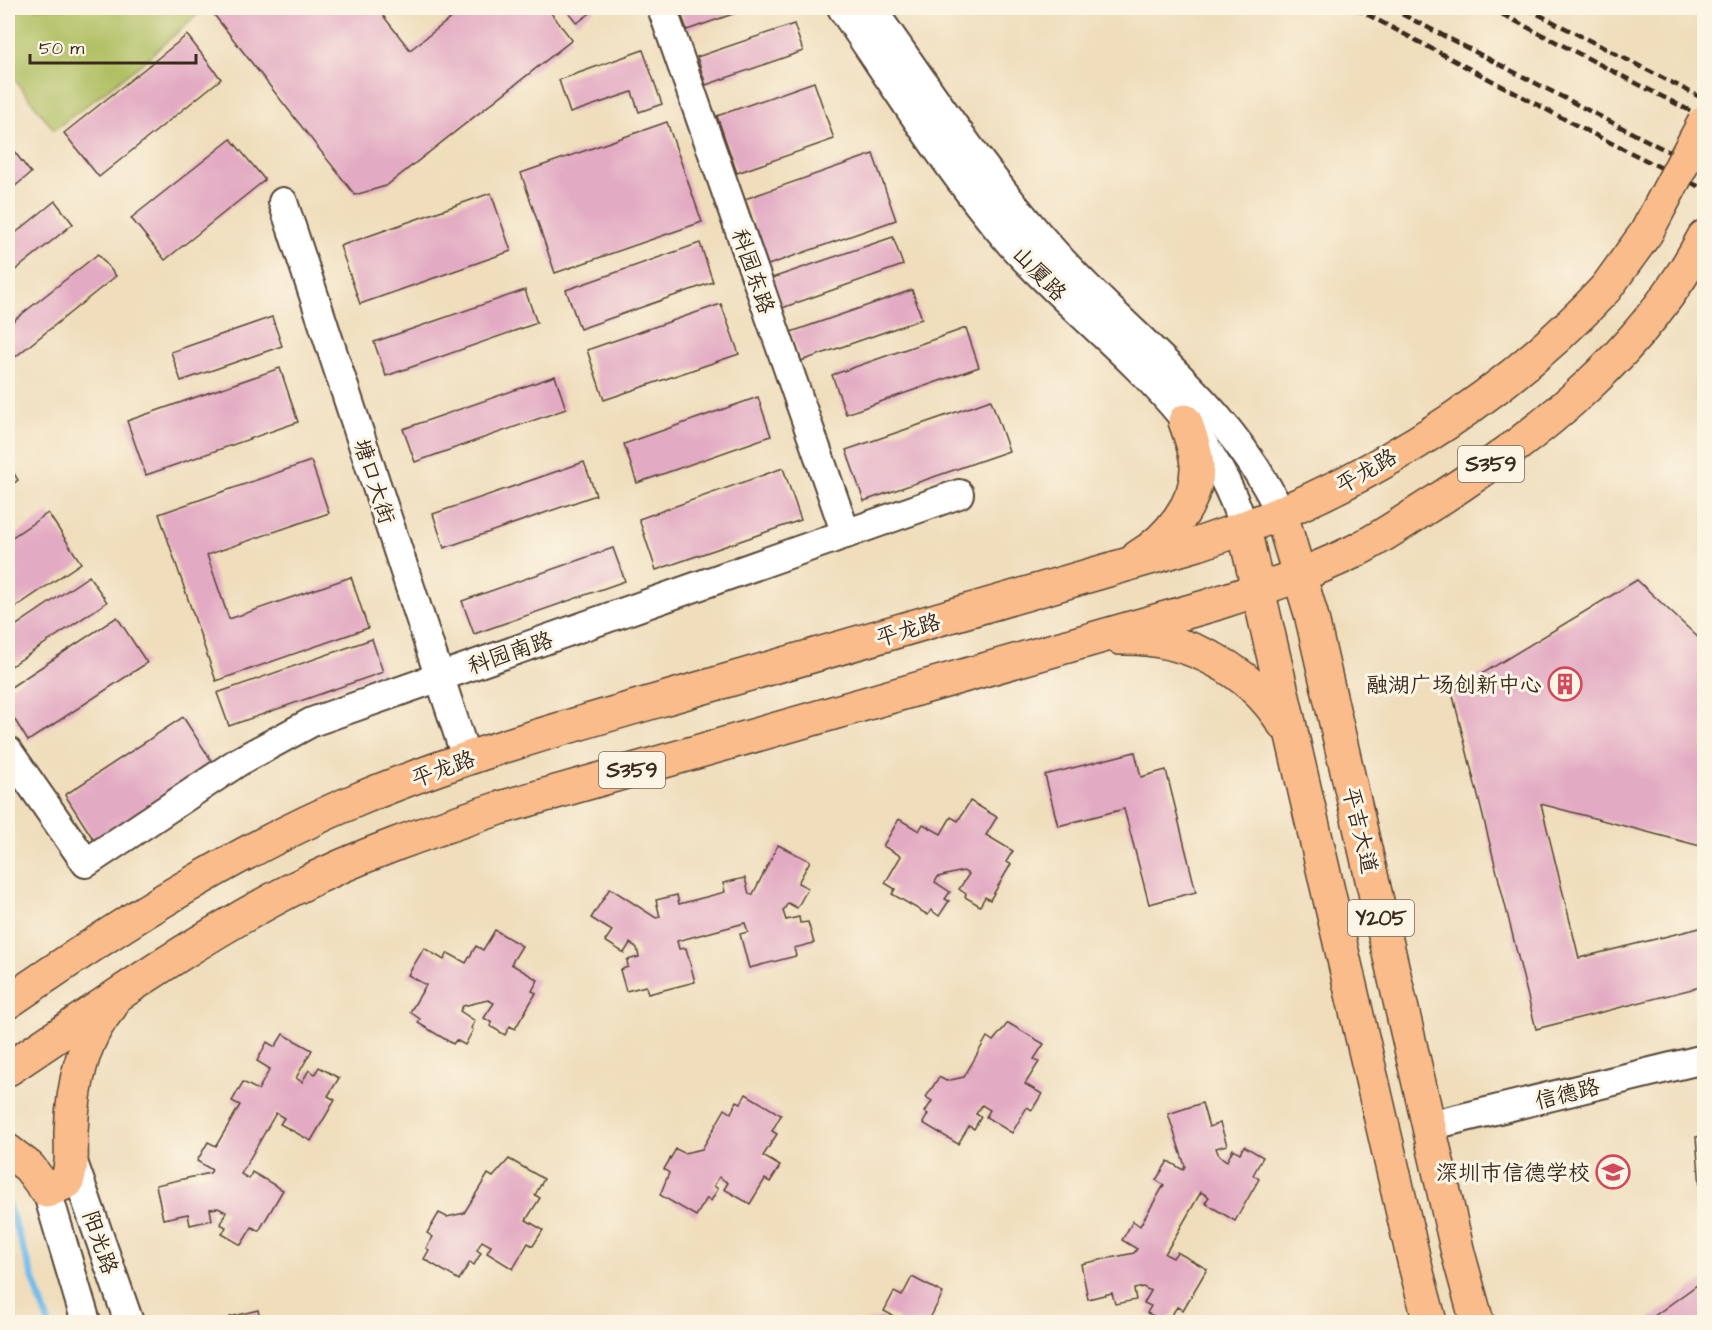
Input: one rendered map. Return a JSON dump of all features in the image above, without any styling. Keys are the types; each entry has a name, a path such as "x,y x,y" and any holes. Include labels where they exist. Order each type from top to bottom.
{"main road":[{"name":"平龙路","path":"8,1002 204,878 280,837 358,800 467,760 595,719 1122,567 1244,529 1281,514 1386,459 1478,401 1551,343 1606,288 1646,233 1704,123"},
{"name":"S359","path":"8,1070 129,988 241,917 294,888 420,835 500,808 1258,590 1301,575 1364,545 1460,485 1509,451 1601,375 1654,317 1691,262 1704,237"},
{"path":"1122,567 1150,550 1170,532 1193,487 1197,467 1194,445 1185,420"},
{"name":"平吉大道","path":"1281,514 1301,575 1477,1323"},
{"name":"平吉大道","path":"1244,529 1428,1322"},
{"path":"1091,639 1129,638 1160,641 1190,648 1219,661 1258,688 1279,715 1294,745"},
{"path":"8,1151 29,1167 47,1191 67,1182 73,1162 73,1106 84,1052 94,1028 109,1008 129,988"}],"street":[{"name":"科园东路","path":"662,8 846,534"},
{"name":"山厦路","path":"842,8 980,206 1043,278 1147,376 1185,420 1224,480 1244,529"},
{"name":"山厦路","path":"871,8 999,188 1054,253 1228,427 1256,465 1281,514"},
{"name":"塘口大街","path":"283,202 467,760"},
{"name":"科园南路","path":"8,751 86,863 238,762 312,722 959,494"},
{"name":"信德路","path":"1429,1126 1704,1059"},
{"name":"阳光路","path":"73,1162 129,1323"},
{"name":"阳光路","path":"47,1191 86,1323"}],"green space":[{"path":"8,8 201,8 197,15 140,65 54,130 8,71"}],"building":[{"path":"217,8 377,8 410,50 464,8 547,8 572,40 386,186 355,195 212,12"},
{"path":"565,8 597,8 577,23"},
{"path":"679,8 750,8 687,30"},
{"path":"794,24 803,51 706,85 697,57"},
{"path":"187,35 221,79 99,177 64,133"},
{"path":"643,50 662,104 639,112 632,92 570,113 559,80"},
{"path":"814,82 834,139 737,173 717,116"},
{"path":"667,122 702,222 555,273 521,173"},
{"path":"231,139 265,180 165,260 131,218"},
{"path":"13,150 31,173 8,192 8,155"},
{"path":"873,154 896,220 768,265 745,199"},
{"path":"491,193 511,251 360,304 340,246"},
{"path":"55,201 73,224 8,276 8,239"},
{"path":"893,237 903,265 782,308 772,278"},
{"path":"700,243 713,282 580,329 566,290"},
{"path":"98,254 116,276 10,361 8,325"},
{"path":"525,290 537,323 386,376 374,342"},
{"path":"912,290 922,319 801,361 791,332"},
{"path":"721,304 739,354 604,400 587,350"},
{"path":"272,317 282,346 181,381 171,352"},
{"path":"966,328 979,367 846,414 832,375"},
{"path":"280,368 298,422 146,475 127,421"},
{"path":"555,376 566,409 415,462 403,429"},
{"path":"758,397 771,436 637,483 624,444"},
{"path":"991,400 1009,451 864,501 846,450"},
{"path":"311,461 329,513 207,555 229,619 351,577 368,628 216,681 159,514"},
{"path":"584,462 596,495 444,548 433,514"},
{"path":"8,464 18,480 8,488"},
{"path":"783,468 801,520 656,570 639,519"},
{"path":"48,513 81,563 8,612 8,540"},
{"path":"613,548 625,581 474,634 462,601"},
{"path":"89,576 107,602 8,668 8,631"},
{"path":"1637,580 1704,643 1704,847 1541,804 1579,958 1704,927 1704,986 1536,1029 1452,692"},
{"path":"117,617 147,663 28,741 8,709 8,689"},
{"path":"372,639 383,672 229,726 217,693"},
{"path":"183,717 213,763 95,842 65,795"},
{"path":"1135,752 1141,777 1166,770 1196,892 1149,904 1124,809 1058,826 1045,775"},
{"path":"970,801 997,817 986,835 1013,851 1006,862 1011,864 990,900 985,897 980,906 965,897 966,894 959,889 969,874 963,871 938,877 935,882 950,892 945,899 949,901 939,916 931,910 928,915 892,894 895,889 885,883 901,856 883,846 899,819 919,831 923,824 941,834 951,817 958,821"},
{"path":"778,845 810,861 798,883 808,888 797,908 788,903 783,911 786,920 799,917 800,923 808,922 814,943 794,948 796,956 749,968 740,934 748,932 745,923 677,941 679,949 686,948 695,982 648,994 646,986 626,991 620,970 628,967 627,960 639,957 637,948 630,943 624,953 605,941 612,931 591,918 610,888 656,918 660,917 656,900 677,895 679,904 725,892 723,883 745,878 749,894 753,894"},
{"path":"495,930 522,946 511,964 538,980 532,991 536,993 515,1029 510,1026 505,1035 490,1026 492,1023 484,1018 494,1003 488,1000 463,1006 460,1011 475,1021 471,1028 473,1030 465,1045 456,1040 453,1044 418,1023 420,1019 410,1012 426,985 408,975 424,948 444,960 448,953 466,963 476,946 483,950"},
{"path":"1008,1023 1044,1044 1034,1059 1039,1062 1025,1084 1042,1094 1032,1110 1027,1107 1012,1133 986,1117 990,1110 982,1105 976,1114 981,1117 974,1129 969,1126 958,1144 923,1123 928,1114 925,1112 932,1101 926,1097 939,1077 946,1081 964,1077 987,1037 993,1041"},
{"path":"283,1034 312,1050 296,1078 302,1082 309,1070 315,1074 319,1067 339,1078 328,1096 335,1100 311,1141 280,1124 284,1118 276,1113 241,1174 249,1179 252,1172 283,1190 259,1231 252,1227 241,1245 222,1234 226,1227 220,1224 226,1212 218,1208 210,1209 212,1220 190,1225 188,1214 163,1219 156,1185 210,1173 212,1170 197,1161 208,1142 216,1146 240,1105 232,1101 243,1082 258,1090 270,1069 257,1061 267,1042 275,1047"},
{"path":"746,1094 781,1115 772,1131 777,1134 763,1156 780,1166 770,1182 765,1179 750,1204 724,1189 728,1183 719,1177 714,1186 718,1189 711,1201 707,1198 696,1216 660,1195 669,1173 664,1169 676,1149 684,1153 702,1149 725,1109 731,1113 737,1101 741,1103"},
{"path":"1202,1103 1209,1127 1220,1123 1227,1145 1216,1148 1219,1156 1227,1161 1233,1149 1240,1153 1244,1146 1263,1157 1253,1175 1259,1179 1235,1221 1205,1203 1209,1197 1201,1192 1165,1254 1173,1258 1177,1252 1207,1269 1183,1310 1177,1307 1167,1322 1147,1313 1151,1306 1144,1303 1151,1291 1143,1287 1134,1289 1136,1300 1115,1304 1112,1293 1088,1299 1081,1264 1134,1253 1137,1249 1122,1240 1133,1221 1140,1226 1164,1185 1156,1180 1168,1161 1183,1170 1185,1166 1168,1114"},
{"path":"1704,1136 1704,1225 1703,1225 1696,1137"},
{"path":"509,1159 544,1179 535,1195 540,1198 526,1220 543,1230 533,1246 528,1243 513,1269 487,1253 491,1246 482,1241 477,1250 481,1253 474,1265 470,1262 459,1280 424,1259 429,1250 426,1248 433,1237 427,1233 439,1213 447,1217 464,1213 488,1174 493,1177"},
{"path":"912,1277 943,1293 928,1322 897,1322 899,1319 884,1311 894,1292 902,1296"},
{"path":"1704,1280 1704,1322 1646,1322"},
{"path":"258,1310 261,1322 232,1322 230,1317"},
{"path":"884,1317 885,1322 864,1322"}],"waterway":[{"path":"8,1204 48,1322"}],"railway":[{"path":"1355,8 1585,130 1704,189"},
{"path":"1390,8 1704,170"},
{"path":"1490,8 1704,118"},
{"path":"1526,8 1704,99"}],"place":[{"name":"融湖广场创新中心","path":"1565,684"},
{"name":"深圳市信德学校","path":"1613,1172"}]}
